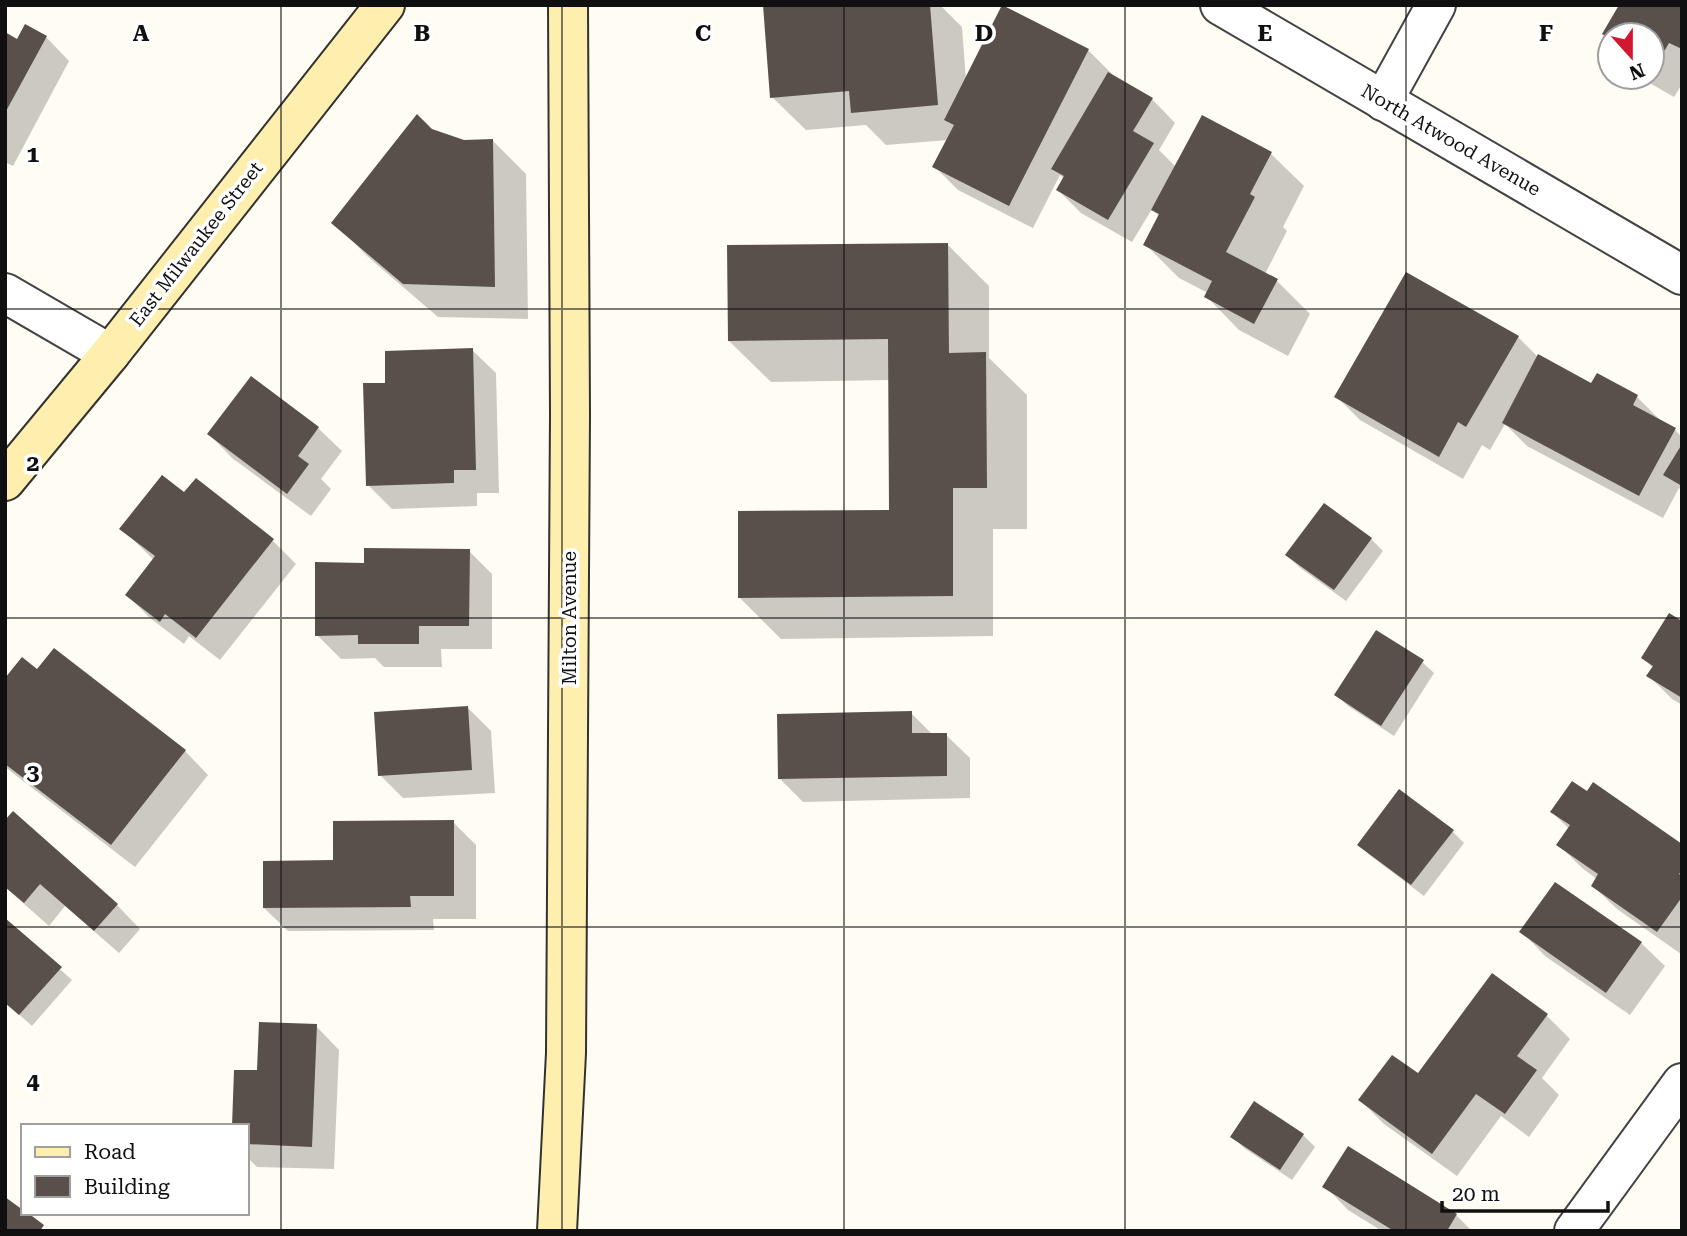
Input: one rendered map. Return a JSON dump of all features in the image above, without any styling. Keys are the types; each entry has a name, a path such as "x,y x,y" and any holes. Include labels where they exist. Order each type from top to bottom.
{"main road":[{"name":"East Milwaukee Street","path":"5,481 110,354 384,5"},
{"name":"Milton Avenue","path":"556,1231 566,1039 570,429 566,7"}],"street":[{"name":"North Atwood Avenue","path":"1220,5 1682,275"},
{"path":"1383,101 1436,5"},
{"path":"5,293 110,354"},
{"path":"1574,1231 1682,1083"}],"building":[{"path":"763,5 930,5 938,105 851,113 849,91 770,98"},
{"path":"1002,5 1089,49 1009,206 932,167 954,125 944,120"},
{"path":"1619,5 1682,5 1682,49 1669,43 1666,48 1666,21 1610,21"},
{"path":"25,24 47,36 5,113 5,32 17,39"},
{"path":"1108,72 1153,98 1133,131 1154,143 1108,220 1056,190 1064,176 1051,169"},
{"path":"417,114 432,129 464,140 493,139 495,287 403,284 331,223"},
{"path":"1202,115 1272,152 1250,194 1255,197 1226,252 1278,279 1254,324 1204,297 1212,281 1143,245 1159,214 1151,210"},
{"path":"948,243 949,353 986,352 987,488 953,488 953,596 738,598 738,511 889,510 888,339 728,341 727,245"},
{"path":"1406,272 1519,336 1466,427 1458,422 1439,457 1334,397"},
{"path":"473,348 476,470 454,470 454,483 366,486 363,383 385,383 385,351"},
{"path":"1538,354 1591,383 1597,373 1638,395 1633,405 1676,428 1639,496 1502,423"},
{"path":"251,376 319,427 298,456 309,464 287,494 207,434"},
{"path":"1682,444 1682,486 1663,475"},
{"path":"162,475 184,492 196,478 274,539 196,638 165,614 160,622 125,595 155,556 119,529"},
{"path":"1324,503 1372,538 1334,590 1285,555"},
{"path":"364,548 470,549 469,626 419,626 419,644 358,644 358,635 315,636 315,562 364,563"},
{"path":"1669,613 1682,621 1682,698 1646,676 1653,666 1641,658"},
{"path":"1376,630 1424,660 1381,726 1334,695"},
{"path":"54,648 186,750 111,845 5,764 5,678 22,657 37,669"},
{"path":"468,706 472,770 378,776 374,712"},
{"path":"912,711 912,733 947,733 947,776 778,779 777,714"},
{"path":"1572,781 1587,791 1593,782 1682,844 1682,870 1679,874 1682,876 1682,897 1657,932 1591,886 1598,874 1556,845 1570,825 1550,812"},
{"path":"1399,789 1454,830 1411,885 1357,845"},
{"path":"13,811 118,904 94,931 40,884 24,903 5,887 5,820"},
{"path":"454,820 454,896 410,896 411,907 263,908 263,861 333,860 333,821"},
{"path":"1555,882 1642,942 1606,993 1519,932"},
{"path":"5,918 62,967 19,1015 5,1003"},
{"path":"1492,973 1548,1014 1517,1056 1537,1070 1505,1114 1476,1094 1432,1154 1358,1100 1392,1055 1418,1073"},
{"path":"259,1022 317,1024 312,1147 248,1144 248,1124 232,1124 234,1070 257,1070"},
{"path":"1254,1101 1304,1134 1280,1170 1230,1137"},
{"path":"1348,1146 1457,1214 1447,1231 1394,1231 1322,1187"},
{"path":"5,1197 21,1209 21,1215 31,1215 44,1225 40,1231 5,1231"}]}
